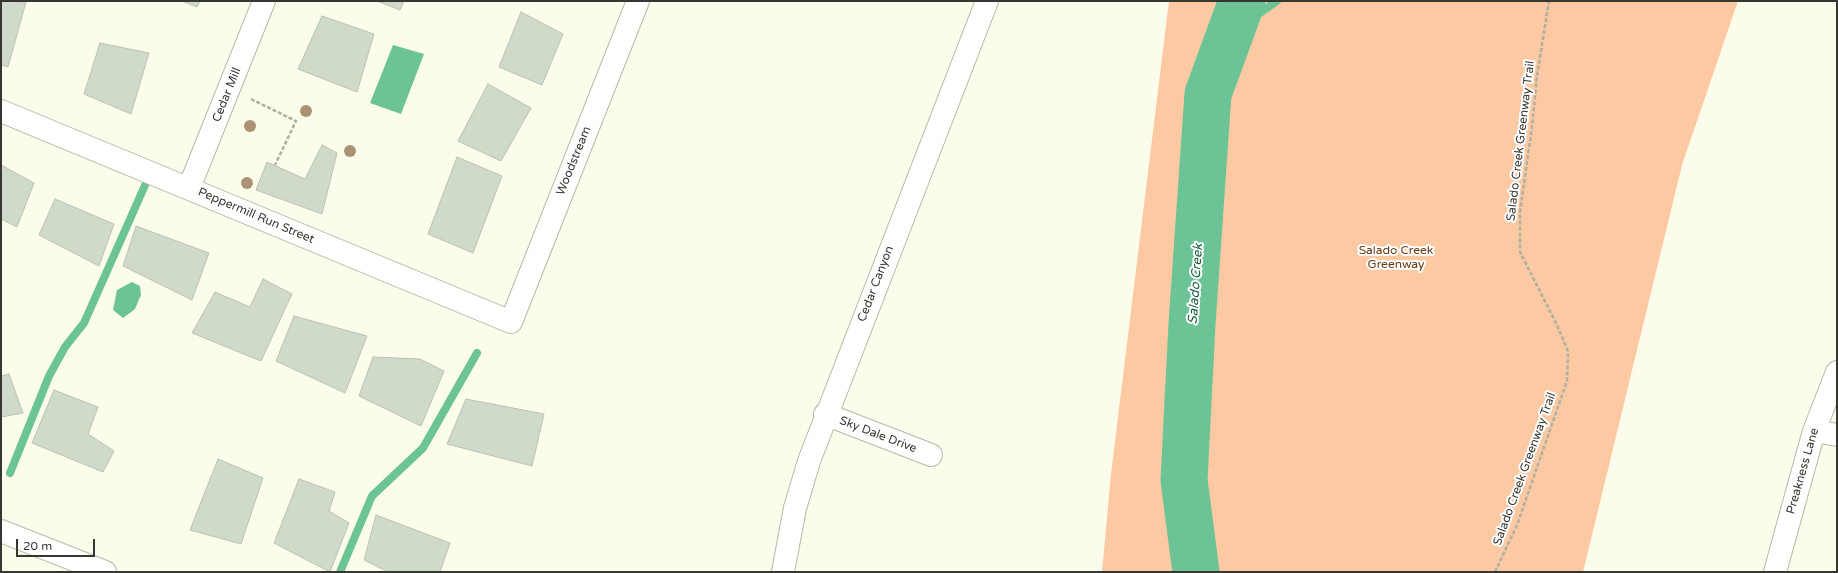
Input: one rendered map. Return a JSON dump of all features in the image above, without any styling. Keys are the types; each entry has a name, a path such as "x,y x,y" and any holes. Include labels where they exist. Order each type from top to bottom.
{"street":[{"name":"Cedar Mill","path":"189,188 264,1"},
{"name":"Woodstream","path":"511,322 638,1"},
{"name":"Cedar Canyon","path":"783,572 795,508 825,414 987,1"},
{"name":"Peppermill Run Street","path":"1,111 511,322"},
{"name":"Preakness Lane","path":"1775,572 1814,431 1837,372"},
{"name":"Sky Dale Drive","path":"825,414 931,455"},
{"path":"1814,431 1837,435"},
{"path":"1,531 105,572"}],"path":[{"name":"Salado Creek Greenway Trail","path":"1495,572 1517,525 1567,381 1568,351 1556,322 1520,252 1520,212 1532,127 1537,76 1549,1"},
{"path":"229,88 296,121 275,165"}],"green space":[{"name":"Salado Creek Greenway","path":"1169,1 1738,1 1682,165 1583,572 1102,572 1111,474"}],"shaded area":[{"path":"393,45 424,54 401,114 370,103"},
{"path":"132,282 140,286 141,295 135,309 123,318 113,310 117,290"}],"building":[{"path":"1,1 26,2 8,67 1,65"},
{"path":"182,1 200,1 197,7"},
{"path":"377,1 404,1 400,10"},
{"path":"521,12 563,34 542,85 499,67"},
{"path":"322,16 374,34 357,92 298,69"},
{"path":"100,43 149,53 131,114 84,94"},
{"path":"488,84 531,108 501,161 458,141"},
{"path":"322,145 337,153 322,214 256,190 267,162 305,179"},
{"path":"457,157 502,176 473,253 428,234"},
{"path":"1,165 34,183 17,227 1,219"},
{"path":"55,199 114,224 99,266 39,235"},
{"path":"136,226 209,253 192,300 123,266"},
{"path":"263,279 292,294 261,361 192,333 215,292 250,307"},
{"path":"294,316 367,336 345,393 276,361"},
{"path":"373,357 420,359 444,371 421,426 359,396"},
{"path":"9,374 23,413 1,417 1,376"},
{"path":"54,390 98,407 88,434 114,451 103,472 32,443"},
{"path":"466,399 544,414 532,466 447,444"},
{"path":"218,459 263,478 241,544 190,530"},
{"path":"299,479 335,492 329,511 349,523 330,572 274,543"},
{"path":"376,515 450,543 440,572 388,572 364,560"}],"waterway":[{"name":"Salado Creek","path":"1196,572 1184,480 1192,324 1208,94 1242,1"},
{"path":"1230,34 1277,1"},
{"path":"10,473 49,376 65,347 84,323 150,174"},
{"path":"340,572 372,496 423,448 477,353"}]}
